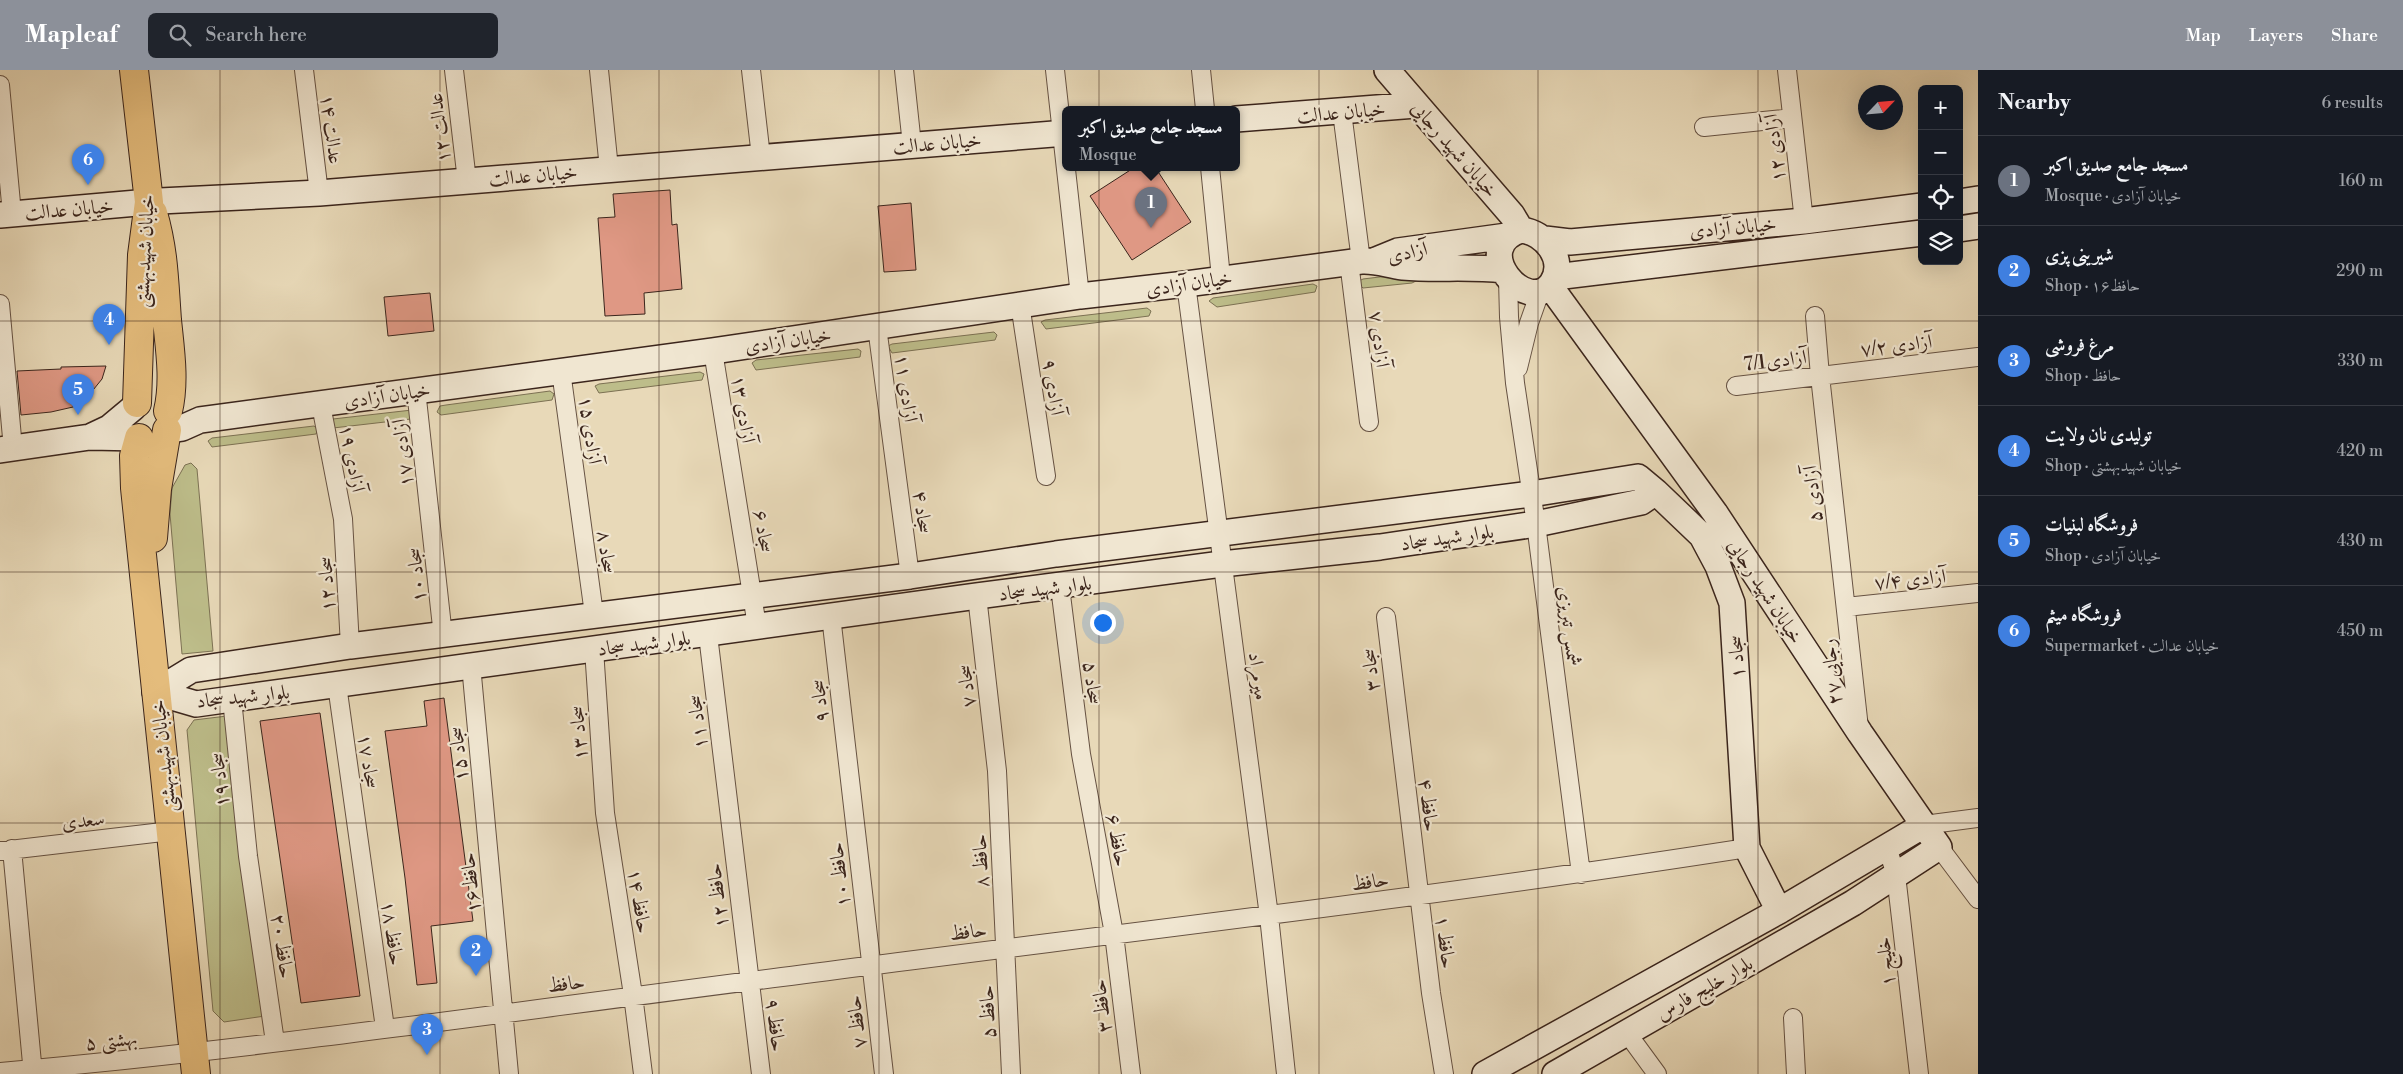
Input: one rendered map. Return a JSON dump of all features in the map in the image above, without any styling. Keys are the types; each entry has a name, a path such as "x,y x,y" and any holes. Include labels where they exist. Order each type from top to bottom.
{"main road":[{"name":"خیابان شهیدبهشتی","path":"134,70 149,202 142,255 135,406"},
{"path":"149,202 161,243 166,284 172,391 156,489 149,614"},
{"path":"151,400 158,402 167,420 164,435 152,441 139,438 130,429 129,415 135,406 151,400"},
{"name":"خیابان شهیدبهشتی","path":"139,438 134,456 134,468 155,692 195,1063"}],"street":[{"name":"عدالت ۱۴","path":"304,70 319,193"},
{"name":"عدالت ۱۲","path":"454,70 467,181"},
{"path":"598,70 610,169"},
{"path":"751,70 761,157"},
{"path":"904,70 912,145"},
{"path":"1054,70 1062,126"},
{"path":"1201,70 1205,106"},
{"name":"آزادی ۱۲","path":"1787,70 1804,220"},
{"name":"خیابان شهید رجایی","path":"1390,72 1416,105 1512,214 1514,233"},
{"path":"0,85 6,214"},
{"name":"خیابان عدالت","path":"1240,119 1416,105"},
{"name":"آزادی ۷","path":"1342,112 1350,186 1362,261 1369,422"},
{"path":"1704,127 1792,118"},
{"name":"خیابان عدالت","path":"6,214 149,202 319,193 1062,133"},
{"path":"1066,171 1080,296"},
{"path":"1210,171 1221,278"},
{"path":"1963,201 1978,199"},
{"name":"خیابان آزادی","path":"1545,239 1570,242 1804,220 1918,206"},
{"path":"1804,220 1808,247"},
{"path":"1963,228 1978,226"},
{"path":"1515,383 1529,323 1548,285 1556,262 1545,239 1531,231 1514,233 1500,251 1500,262 1506,275 1521,289 1548,285"},
{"name":"آزادی","path":"1362,261 1398,251 1514,233"},
{"name":"خیابان آزادی","path":"1548,285 1808,247 1918,233"},
{"name":"آزادی","path":"1362,261 1402,267 1474,267 1506,275"},
{"name":"خیابان آزادی","path":"167,420 182,428 200,420 714,351 1020,304 1362,261"},
{"name":"شمس تبریزی","path":"1506,275 1515,383 1536,524 1581,874"},
{"name":"میرمراد","path":"1186,284 1270,916 1286,1074"},
{"name":"خیابان شهید رجایی","path":"1548,285 1715,513 1860,733 1978,899"},
{"path":"0,304 6,449 90,437 139,438"},
{"name":"آزادی ۹","path":"1020,304 1046,476"},
{"name":"آزادی ۵","path":"1816,316 1820,376 1846,607"},
{"name":"آزادی ۱۱","path":"877,327 894,454"},
{"name":"آزادی ۱۳","path":"714,351 732,473"},
{"name":"آزادی ۷/۲","path":"1820,376 1978,357"},
{"name":"آزادی ۱۵","path":"561,371 579,495"},
{"name":"آزادی7/1","path":"1736,386 1820,376"},
{"name":"آزادی ۱۷","path":"416,390 431,510"},
{"name":"آزادی ۱۹","path":"322,404 343,519"},
{"path":"90,437 109,428 135,406"},
{"name":"سجاد ۴","path":"894,454 910,576"},
{"name":"سجاد ۶","path":"732,473 757,626"},
{"name":"بلوار شهید سجاد","path":"155,692 191,670 350,646 443,636 594,614 910,576 1056,554 1531,494 1645,491"},
{"name":"بلوار شهید سجاد","path":"155,692 196,704 471,665 708,635 757,626 977,596 1060,587 1222,564 1380,547 1536,524 1645,491"},
{"name":"سجاد ۱","path":"1645,491 1702,536 1718,566 1732,603 1747,848"},
{"name":"سجاد ۸","path":"579,495 594,614"},
{"name":"سجاد ۱۰","path":"431,510 443,636"},
{"name":"سجاد ۱۲","path":"343,519 350,646"},
{"name":"سجاد ۵","path":"1060,587 1081,754"},
{"name":"آزادی ۷/۴","path":"1846,607 1978,593"},
{"name":"سجاد ۷","path":"977,596 997,771"},
{"name":"رجایی ۲۷","path":"1846,607 1860,733"},
{"name":"سجاد ۹","path":"831,616 849,780"},
{"name":"سجاد ۳","path":"1386,617 1397,719"},
{"name":"سجاد ۱۱","path":"708,635 728,805"},
{"name":"سجاد ۱۳","path":"594,649 605,813"},
{"name":"سجاد ۱۵","path":"471,665 487,838"},
{"name":"سجاد ۱۷","path":"337,685 359,844"},
{"name":"سجاد ۱۹","path":"232,699 248,856"},
{"name":"حافظ ۴","path":"1397,719 1419,896"},
{"name":"حافظ ۶","path":"1081,754 1114,934"},
{"name":"حافظ ۸","path":"997,771 1005,948"},
{"name":"حافظ ۱۰","path":"849,780 871,965"},
{"name":"حافظ ۱۲","path":"728,805 749,981"},
{"name":"حافظ ۱۴","path":"605,813 643,1074"},
{"path":"1485,1074 1779,911 1924,825 1978,818"},
{"name":"سعدی","path":"6,850 171,831"},
{"name":"حافظ۱۶","path":"487,838 509,1074"},
{"name":"حافظ ۱۸","path":"359,844 385,1028"},
{"name":"بلوار خلیج فارس","path":"1555,1074 1853,903 1939,846"},
{"name":"خلیج ۱","path":"1887,847 1896,875 1919,1074"},
{"path":"1747,848 1779,911"},
{"name":"حافظ","path":"195,1063 275,1042 1114,934 1270,916 1581,874 1747,848"},
{"path":"6,850 33,1072"},
{"name":"حافظ ۲۰","path":"248,856 275,1042"},
{"name":"حافظ ۱","path":"1419,896 1431,994 1444,1074"},
{"name":"حافظ ۳","path":"1114,934 1131,1074"},
{"name":"حافظ ۵","path":"1005,948 1012,1074"},
{"name":"حافظ ۷","path":"871,965 884,1074"},
{"name":"حافظ ۹","path":"749,981 761,1074"},
{"path":"1793,1018 1796,1074"},
{"path":"1627,1033 1657,1074"},
{"name":"بهشتی ۵","path":"0,1072 33,1072 195,1063"}],"green space":[{"path":"1412,273 1418,280 1412,283 1363,288 1359,281 1363,279"},
{"path":"1313,284 1317,286 1315,292 1217,307 1209,301 1213,298"},
{"path":"1147,308 1151,311 1149,316 1046,329 1041,322 1045,320"},
{"path":"994,332 997,335 995,340 892,353 888,346 892,344"},
{"path":"858,349 861,351 860,357 756,370 752,363 756,360"},
{"path":"700,372 704,374 702,380 599,393 595,386 599,384"},
{"path":"550,391 554,394 552,400 441,415 437,412 440,406"},
{"path":"412,410 411,419 333,428 329,422 333,419"},
{"path":"314,426 318,429 316,434 212,447 208,441 212,438"},
{"path":"191,463 197,469 213,651 182,654 170,514 172,488 185,465"},
{"path":"227,716 265,1016 224,1022 213,1011 187,730 194,720"}],"building":[{"path":"1129,171 1158,171 1191,222 1132,260 1090,196"},
{"path":"670,190 672,225 677,224 682,289 644,293 645,314 605,316 598,218 615,217 613,194"},
{"path":"911,203 916,270 884,272 878,206"},
{"path":"430,293 434,331 388,336 384,297"},
{"path":"106,366 102,379 85,400 73,407 51,412 21,415 17,371 61,369 61,367"},
{"path":"444,698 473,921 431,926 437,983 417,985 385,731 427,726 424,701"},
{"path":"320,713 360,996 301,1003 260,721"}],"place":[{"name":"فروشگاه میثم","path":"88,185"},
{"name":"مسجد جامع صدیق اکبر","path":"1151,228"},
{"name":"تولیدی نان ولایت","path":"109,345"},
{"name":"فروشگاه لبنیات","path":"78,415"},
{"name":"شیرینی پزی","path":"476,976"},
{"name":"مرغ فروشی","path":"427,1055"}]}
